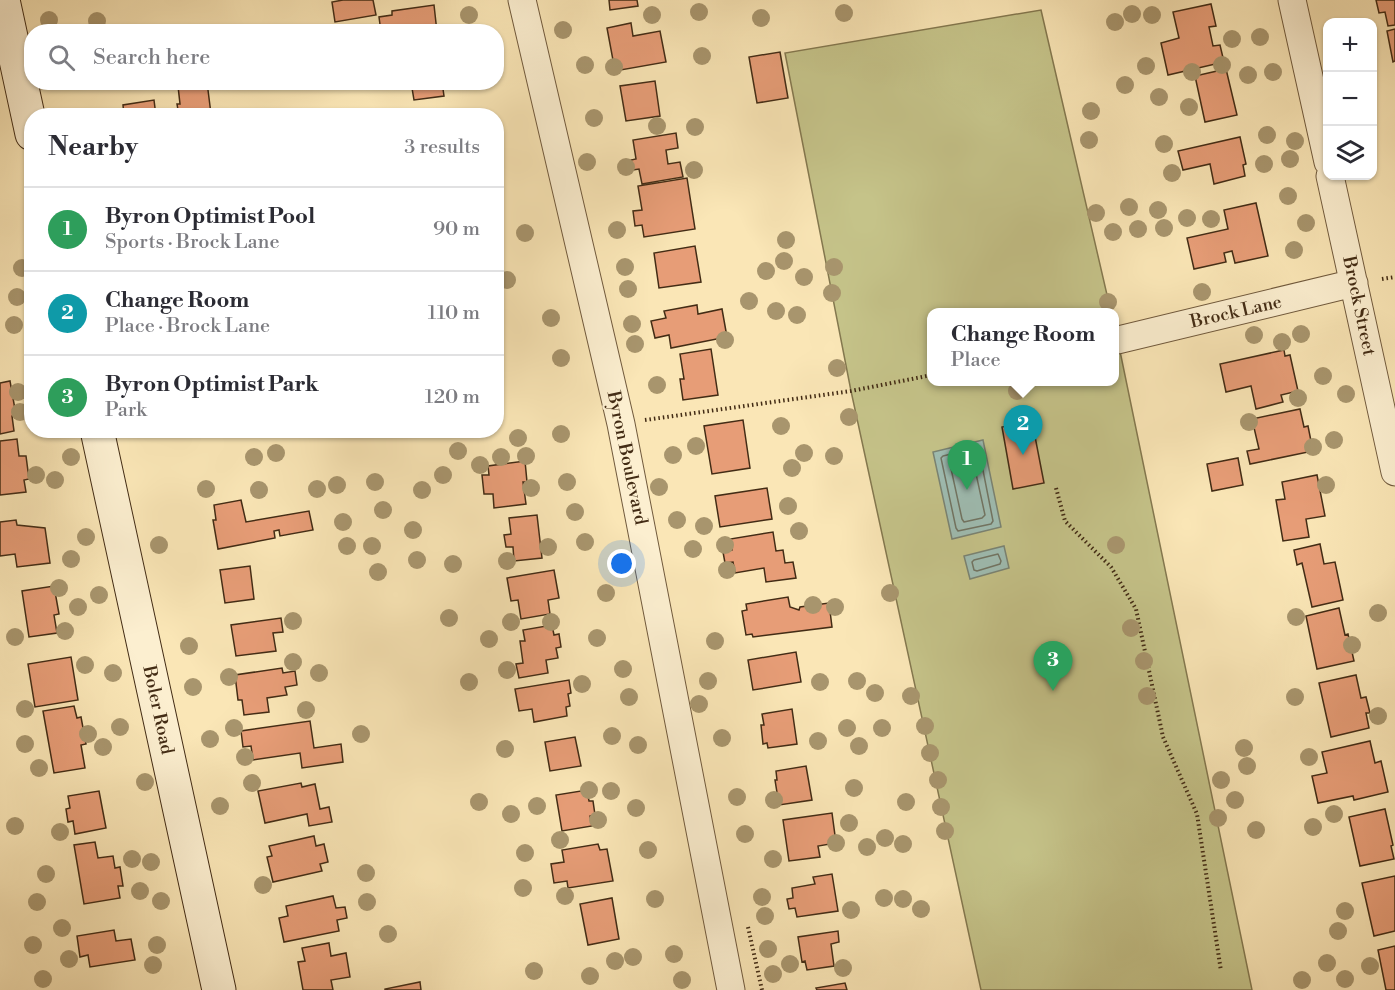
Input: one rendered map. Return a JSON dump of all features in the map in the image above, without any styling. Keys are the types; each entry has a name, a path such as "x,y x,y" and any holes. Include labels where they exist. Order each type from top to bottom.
{"street":[{"path":"3,0 26,108"},
{"name":"Byron Boulevard","path":"522,0 621,424 730,990"},
{"path":"1292,0 1323,140"},
{"name":"Brock Street","path":"1331,180 1395,472"},
{"name":"Brock Lane","path":"1119,340 1354,283"},
{"name":"Boler Road","path":"99,438 219,990"}],"path":[{"path":"1382,279 1395,277"},
{"path":"621,424 851,391 927,376"},
{"path":"1027,386 1034,390"},
{"path":"1056,488 1065,521 1111,567 1136,609 1163,737 1197,814 1221,971"}],"shaded area":[{"path":"1041,10 1110,308 927,308 927,386 1119,386 1119,346 1252,990 981,990 851,391 785,53"}],"water":[{"path":"983,440 1001,527 952,539 933,452"},
{"path":"1004,546 1009,568 970,579 964,556"}],"building":[{"path":"373,0 376,15 335,22 332,2"},
{"path":"609,0 637,0 638,6 610,10"},
{"path":"1376,0 1395,0 1395,25 1388,26 1385,12 1379,13"},
{"path":"1211,4 1216,26 1209,27 1213,46 1220,45 1224,62 1168,75 1161,43 1179,38 1173,12"},
{"path":"434,5 436,24 380,24 379,17 392,15 392,11"},
{"path":"631,23 633,36 660,31 666,62 615,71 607,28"},
{"path":"1395,29 1395,61 1393,62 1387,31"},
{"path":"780,52 788,98 757,103 749,57"},
{"path":"1226,69 1237,115 1205,122 1195,76"},
{"path":"655,81 660,116 626,121 620,86"},
{"path":"178,90 208,90 210,108 178,108 177,104 180,104"},
{"path":"412,90 443,90 444,96 414,100"},
{"path":"154,100 155,108 123,108 123,105"},
{"path":"676,133 678,148 666,150 668,164 680,162 683,177 642,184 639,169 633,170 631,160 636,159 633,140"},
{"path":"1240,137 1246,164 1243,165 1245,176 1214,184 1210,164 1183,170 1178,151"},
{"path":"687,178 695,229 644,237 642,225 635,226 633,211 642,210 638,186"},
{"path":"1256,203 1268,256 1235,263 1232,251 1224,253 1226,262 1194,269 1187,238 1228,229 1224,210"},
{"path":"695,246 701,282 659,288 654,253"},
{"path":"697,305 698,314 722,309 727,337 671,348 669,335 655,338 651,321 666,318 664,311"},
{"path":"711,349 718,395 683,400 680,379 684,379 680,354"},
{"path":"1284,350 1285,356 1290,355 1298,391 1281,395 1283,402 1256,409 1251,386 1226,392 1220,364"},
{"path":"10,381 16,415 12,416 14,431 0,434 0,383"},
{"path":"1300,409 1304,427 1308,426 1313,451 1250,464 1247,451 1259,449 1252,419"},
{"path":"743,420 750,468 712,474 704,426"},
{"path":"1032,421 1044,483 1013,489 1002,427"},
{"path":"17,439 19,456 26,456 29,479 24,480 26,492 0,495 0,441"},
{"path":"1238,458 1243,485 1212,491 1207,464"},
{"path":"525,461 527,482 523,482 526,504 494,508 493,494 484,494 482,475 489,475 488,466"},
{"path":"1317,475 1325,516 1306,519 1309,537 1283,541 1276,500 1285,499 1282,482"},
{"path":"767,488 772,519 720,527 715,496"},
{"path":"241,500 246,522 309,511 313,530 280,536 279,530 274,531 275,538 218,549 213,520 216,520 214,505"},
{"path":"537,515 542,558 514,561 513,547 506,547 504,535 511,534 509,518"},
{"path":"16,520 17,525 45,528 50,563 17,567 15,554 0,556 0,522"},
{"path":"773,532 776,551 783,550 785,563 793,562 796,578 766,582 764,568 735,573 733,562 725,563 723,552 732,550 730,539"},
{"path":"1320,544 1324,564 1335,562 1343,600 1312,607 1302,563 1297,565 1294,550"},
{"path":"250,566 254,599 225,603 220,570"},
{"path":"554,570 559,598 548,600 550,614 521,619 518,600 511,601 507,578"},
{"path":"54,586 59,614 54,615 57,633 29,637 22,591"},
{"path":"788,597 790,607 799,610 800,607 829,603 832,627 753,637 752,634 746,635 742,611 747,610 746,604"},
{"path":"1339,608 1354,661 1317,669 1306,616"},
{"path":"281,618 283,632 273,633 276,651 236,656 231,625"},
{"path":"552,625 554,635 559,634 561,647 556,648 558,658 546,660 548,673 519,678 516,664 523,663 520,641 525,641 523,630"},
{"path":"796,652 801,682 753,690 748,660"},
{"path":"71,657 78,700 35,707 28,664"},
{"path":"282,668 283,673 295,671 297,685 285,687 287,695 267,698 269,712 244,715 242,700 238,700 235,675"},
{"path":"1356,675 1361,698 1366,697 1370,713 1366,713 1369,728 1331,737 1319,683"},
{"path":"569,680 571,693 568,694 570,706 566,707 567,716 534,722 532,709 519,711 515,689"},
{"path":"74,706 77,718 81,717 86,744 81,745 85,768 54,773 43,711"},
{"path":"792,709 797,744 768,748 767,743 763,744 762,714"},
{"path":"310,721 314,748 341,744 343,762 302,768 300,753 253,760 251,746 243,747 241,731"},
{"path":"575,737 581,766 550,771 545,742"},
{"path":"1370,741 1375,763 1381,761 1388,792 1354,800 1353,796 1318,803 1312,776 1327,773 1322,752"},
{"path":"806,766 812,800 779,805 776,771"},
{"path":"301,783 302,787 315,784 320,809 329,807 332,822 309,826 307,814 265,823 258,791"},
{"path":"587,790 589,801 593,801 595,815 590,816 592,826 562,831 556,795"},
{"path":"99,791 106,828 75,834 73,821 68,822 66,809 70,808 68,796"},
{"path":"1385,809 1394,859 1360,866 1349,817"},
{"path":"832,813 836,843 818,846 820,857 789,861 783,820"},
{"path":"314,836 316,846 324,844 328,862 320,864 322,871 273,882 267,857 272,856 269,846"},
{"path":"95,842 98,858 113,856 115,868 120,867 123,886 118,886 120,898 84,904 74,845"},
{"path":"598,844 600,850 607,849 613,881 568,888 567,881 554,883 551,864 564,862 562,850"},
{"path":"832,874 838,911 797,917 795,908 789,909 787,899 793,898 792,888 815,884 813,877"},
{"path":"1395,876 1395,931 1374,936 1362,883"},
{"path":"333,896 336,908 345,907 347,918 337,920 339,931 284,942 279,918 288,916 286,906"},
{"path":"612,898 619,939 588,945 580,904"},
{"path":"114,930 116,941 131,939 135,960 90,967 88,955 80,957 77,936"},
{"path":"838,931 839,942 831,944 834,966 807,970 805,961 802,962 798,937"},
{"path":"329,943 331,956 346,953 350,977 331,980 333,990 303,990 298,962 305,961 302,948"},
{"path":"1395,946 1395,990 1386,990 1378,950"},
{"path":"420,982 421,990 385,990 385,989"},
{"path":"845,983 847,990 817,990 816,988"}],"place":[{"name":"Change Room","path":"1023,455"},
{"name":"Byron Optimist Pool","path":"967,490"},
{"name":"Byron Optimist Park","path":"1053,691"}]}
